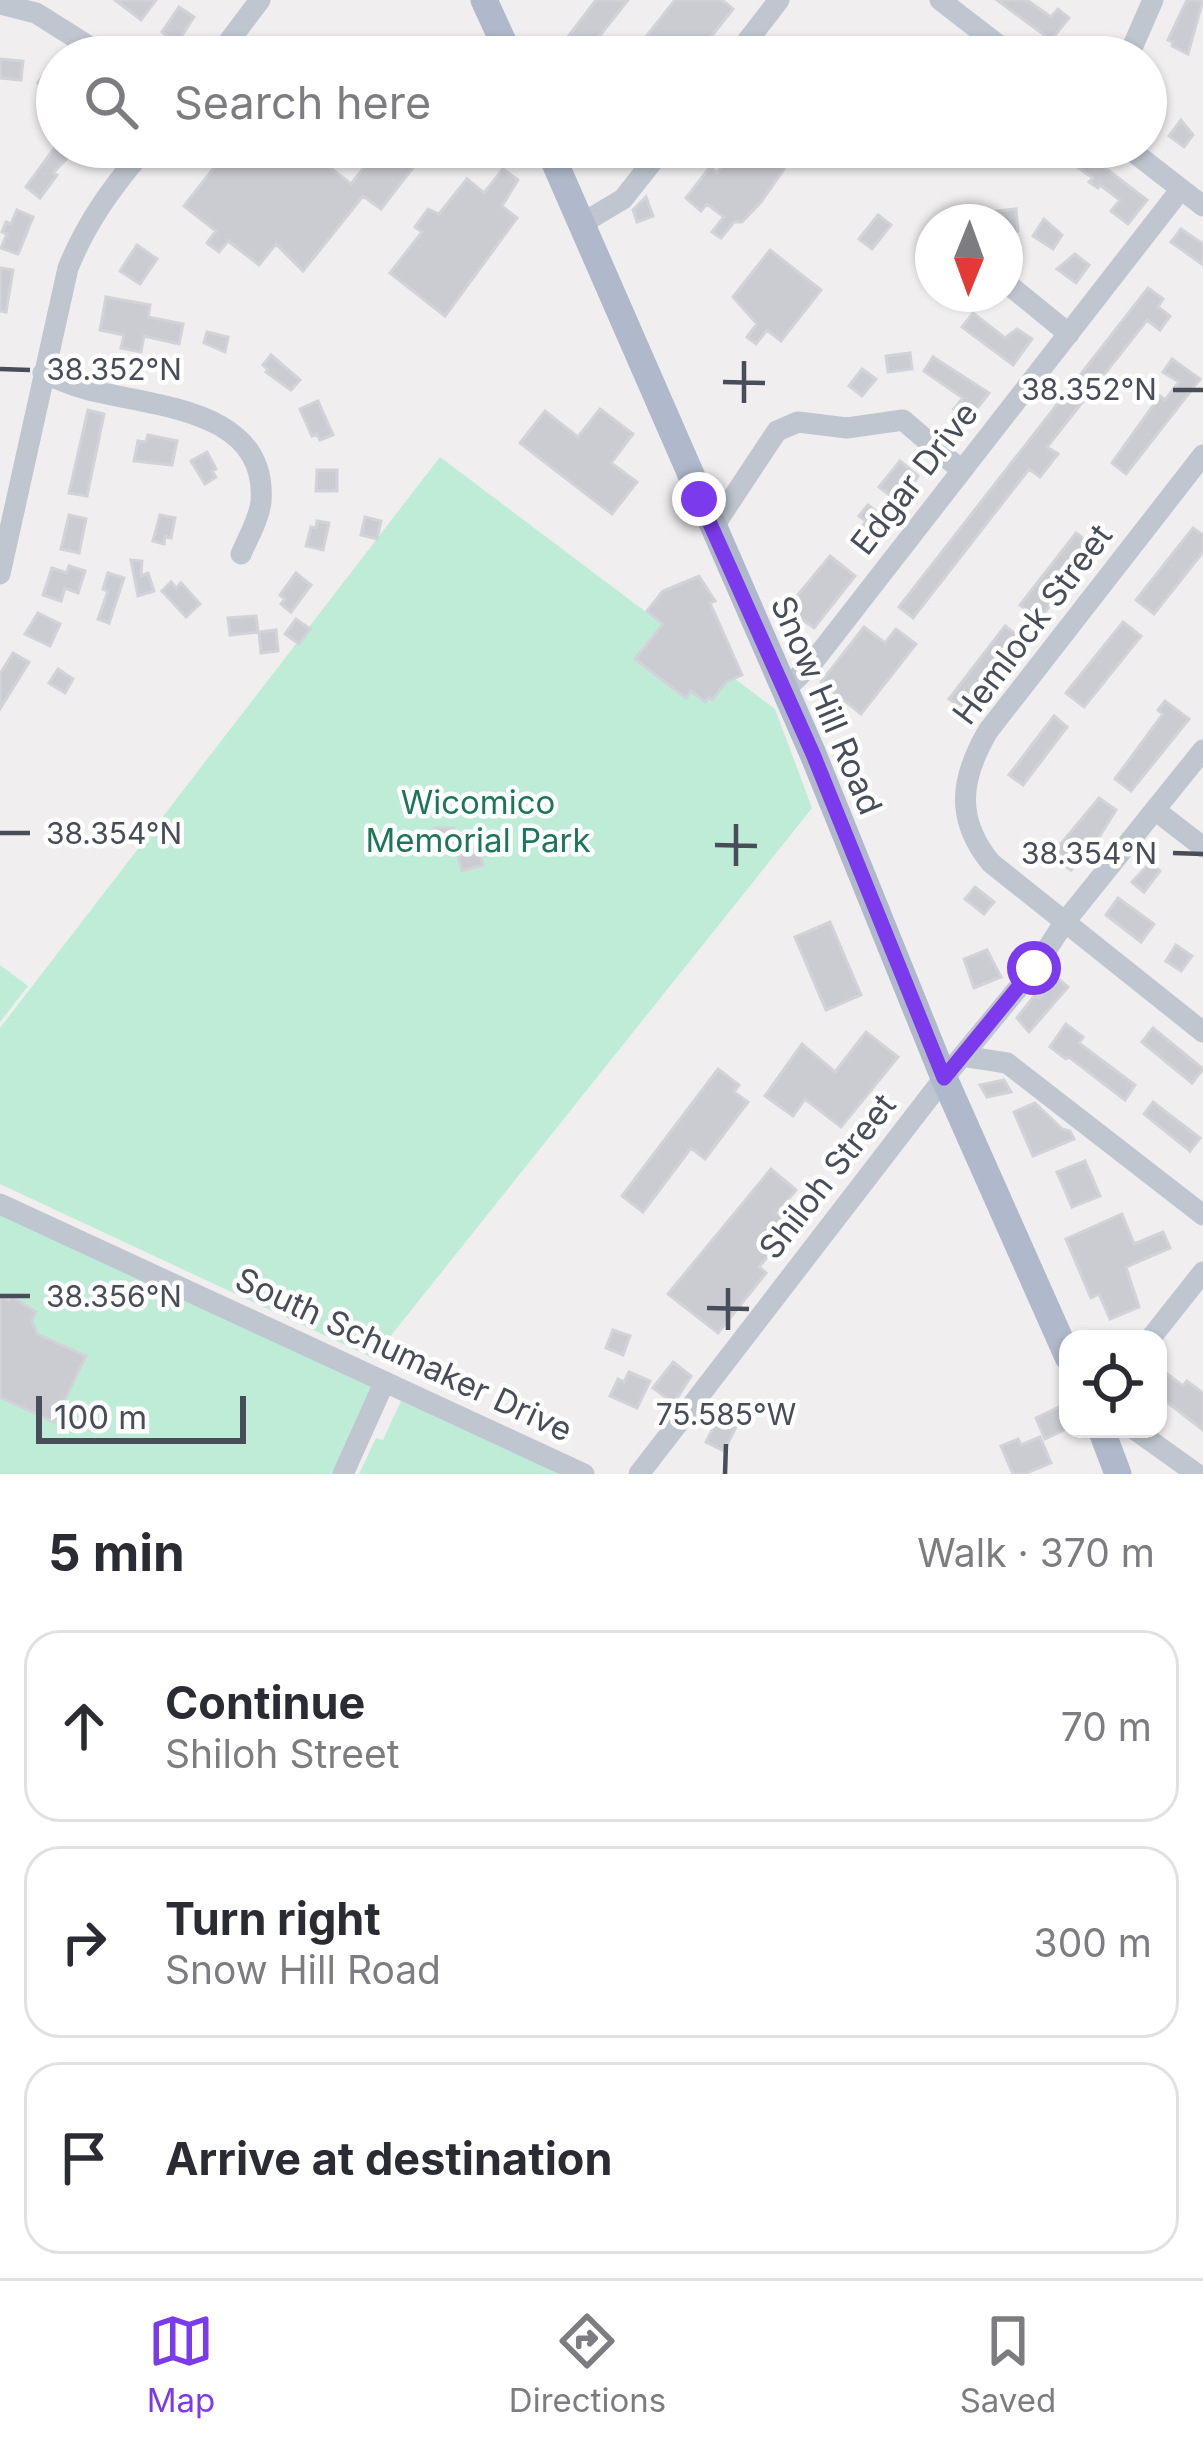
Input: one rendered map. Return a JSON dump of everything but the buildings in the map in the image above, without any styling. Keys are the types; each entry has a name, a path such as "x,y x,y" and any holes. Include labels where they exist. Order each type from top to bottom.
{"main road":[{"path":"484,0 500,36"},
{"name":"Snow Hill Road","path":"557,168 783,692 953,1067 1059,1334"},
{"path":"1104,1438 1118,1474"}],"street":[{"path":"233,36 260,0"},
{"path":"751,36 779,0"},
{"path":"940,0 987,36"},
{"path":"1137,36 1153,0"},
{"path":"0,4 36,13 73,36"},
{"path":"0,574 7,512 68,268 103,197 128,168"},
{"path":"581,224 622,199 647,168"},
{"path":"1154,168 1203,206"},
{"name":"Edgar Drive","path":"783,692 813,662 1181,189"},
{"path":"1023,296 1069,334"},
{"path":"43,374 86,389 197,414 238,438 258,470 261,505 241,554"},
{"path":"712,529 777,431 798,422 848,428 903,420 962,470"},
{"name":"Hemlock Street","path":"1203,455 988,731 974,756 966,793 972,840 991,863 1203,1032"},
{"name":"Shiloh Street","path":"639,1474 1203,750"},
{"path":"1155,810 1203,847"},
{"path":"953,1067 1007,1063 1203,1215"},
{"name":"South Schumaker Drive","path":"0,1204 584,1474"},
{"path":"1157,1330 1203,1271"},
{"path":"343,1474 384,1383"},
{"path":"1146,1438 1196,1474"}],"green space":[{"name":"Wicomico Memorial Park","path":"440,457 775,709 812,808 373,1358 0,1184 0,1028"},
{"path":"0,965 28,986 0,1022"},
{"path":"0,1210 384,1383 345,1474 0,1474"},
{"path":"401,1401 560,1474 359,1474 376,1438 383,1440"}],"route":[{"path":"699,499 813,754 944,1078 1034,968"}]}
